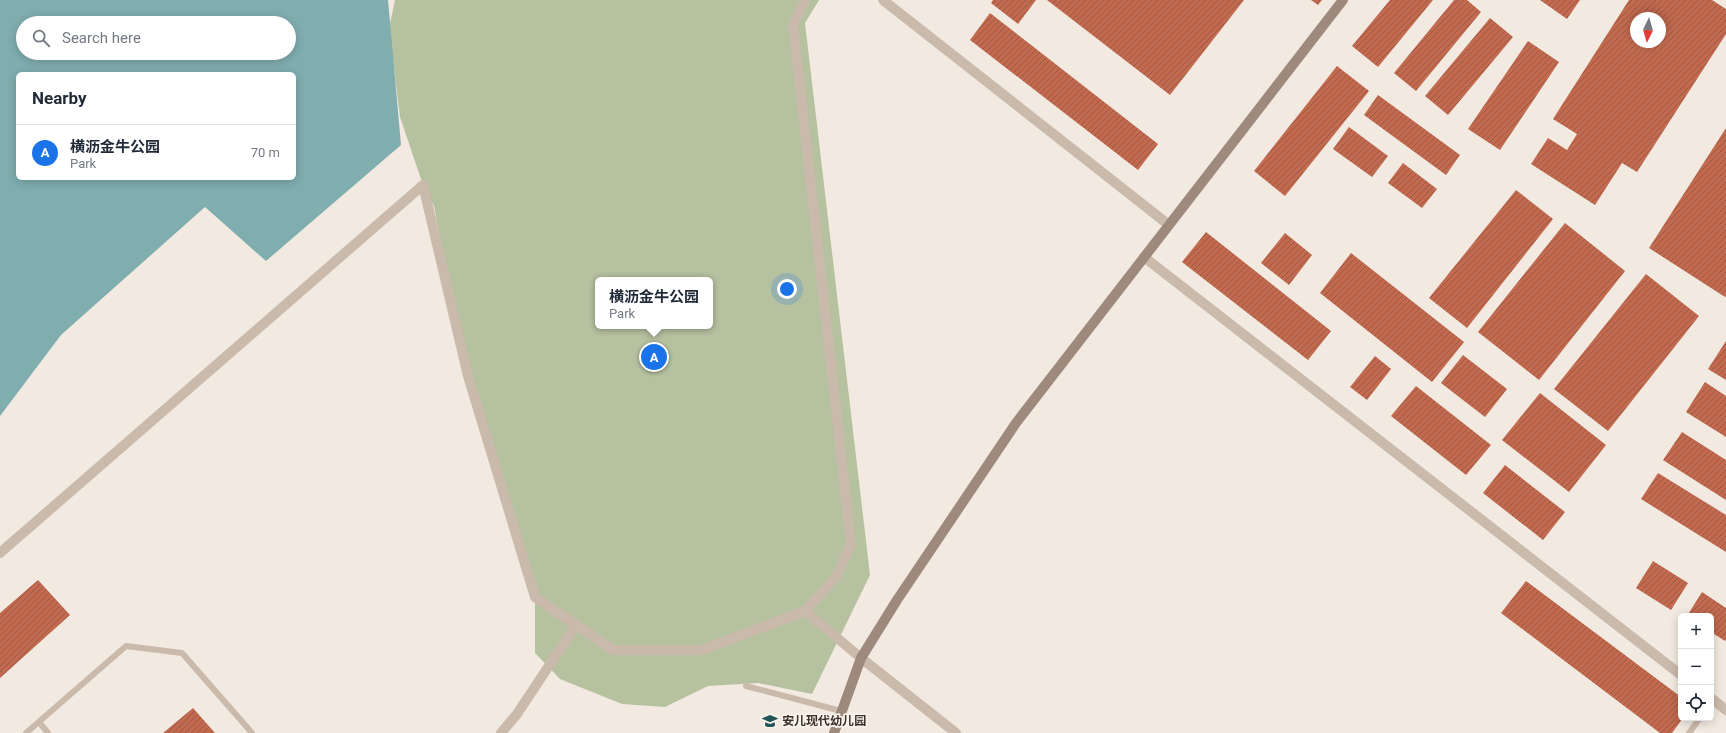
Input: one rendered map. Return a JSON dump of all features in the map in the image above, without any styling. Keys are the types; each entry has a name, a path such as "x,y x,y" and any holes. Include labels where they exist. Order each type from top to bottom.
{"street":[{"path":"0,553 423,185 468,376 535,596 613,650 702,650 805,611 836,577 851,544 793,24 805,0"},
{"path":"883,0 1169,224"},
{"path":"834,733 861,658 897,600 1016,423 1343,0"},
{"path":"1144,257 1678,673"},
{"path":"805,611 861,658 956,733"},
{"path":"501,733 517,714 576,625"},
{"path":"1714,702 1726,710"}],"lane":[{"path":"26,733 126,646 182,653 252,733"},
{"path":"746,686 841,711"},
{"path":"1689,733 1698,721"},
{"path":"39,722 48,733"}],"green space":[{"path":"395,0 819,0 805,23 870,575 812,694 758,683 708,686 665,707 622,704 560,679 535,653 535,596 459,339 434,206 423,185 400,117 389,28"}],"water":[{"path":"0,0 388,0 401,145 266,261 205,207 61,335 0,416"}],"building":[{"path":"993,0 1036,0 1018,24 991,3"},
{"path":"1047,0 1244,0 1170,95"},
{"path":"1311,0 1322,0 1318,5"},
{"path":"1390,0 1433,0 1378,67 1352,46"},
{"path":"1454,0 1467,0 1481,12 1416,91 1394,73"},
{"path":"1540,0 1580,0 1567,19"},
{"path":"1629,0 1712,0 1726,9 1726,34 1637,172 1622,163 1595,205 1531,164 1548,138 1567,150 1577,134 1553,119"},
{"path":"990,13 1158,144 1138,170 970,40"},
{"path":"1490,18 1513,37 1448,115 1425,96"},
{"path":"1528,41 1559,62 1500,150 1468,129"},
{"path":"1337,66 1369,91 1285,196 1254,171"},
{"path":"1378,95 1460,155 1446,175 1364,115"},
{"path":"1349,127 1388,156 1372,177 1333,149"},
{"path":"1726,128 1726,296 1725,297 1649,248"},
{"path":"1403,163 1437,189 1422,208 1388,183"},
{"path":"1516,190 1553,219 1467,328 1429,298"},
{"path":"1565,223 1625,271 1539,380 1478,332"},
{"path":"1206,232 1331,331 1308,360 1182,262"},
{"path":"1285,233 1312,255 1289,285 1261,263"},
{"path":"1351,253 1464,342 1432,382 1320,293"},
{"path":"1646,274 1699,316 1608,431 1554,389"},
{"path":"1726,341 1726,380 1708,369"},
{"path":"1463,355 1507,389 1485,417 1441,383"},
{"path":"1375,356 1391,369 1367,400 1350,387"},
{"path":"1705,382 1726,396 1726,437 1686,412"},
{"path":"1416,386 1491,445 1466,475 1391,416"},
{"path":"1540,393 1606,445 1569,492 1502,440"},
{"path":"1682,432 1726,460 1726,500 1663,460"},
{"path":"1505,465 1565,512 1543,540 1483,493"},
{"path":"1658,473 1726,515 1726,552 1641,499"},
{"path":"1653,561 1688,583 1671,610 1636,588"},
{"path":"38,580 70,615 0,678 0,613"},
{"path":"1526,581 1678,695 1678,721 1681,721 1672,733 1660,733 1501,613"},
{"path":"1702,592 1726,608 1725,641 1714,634 1714,613 1689,613"},
{"path":"193,708 215,733 163,733"}],"place":[{"name":"横沥金牛公园","path":"654,357"},
{"name":"安儿现代幼儿园","path":"770,721"}]}
